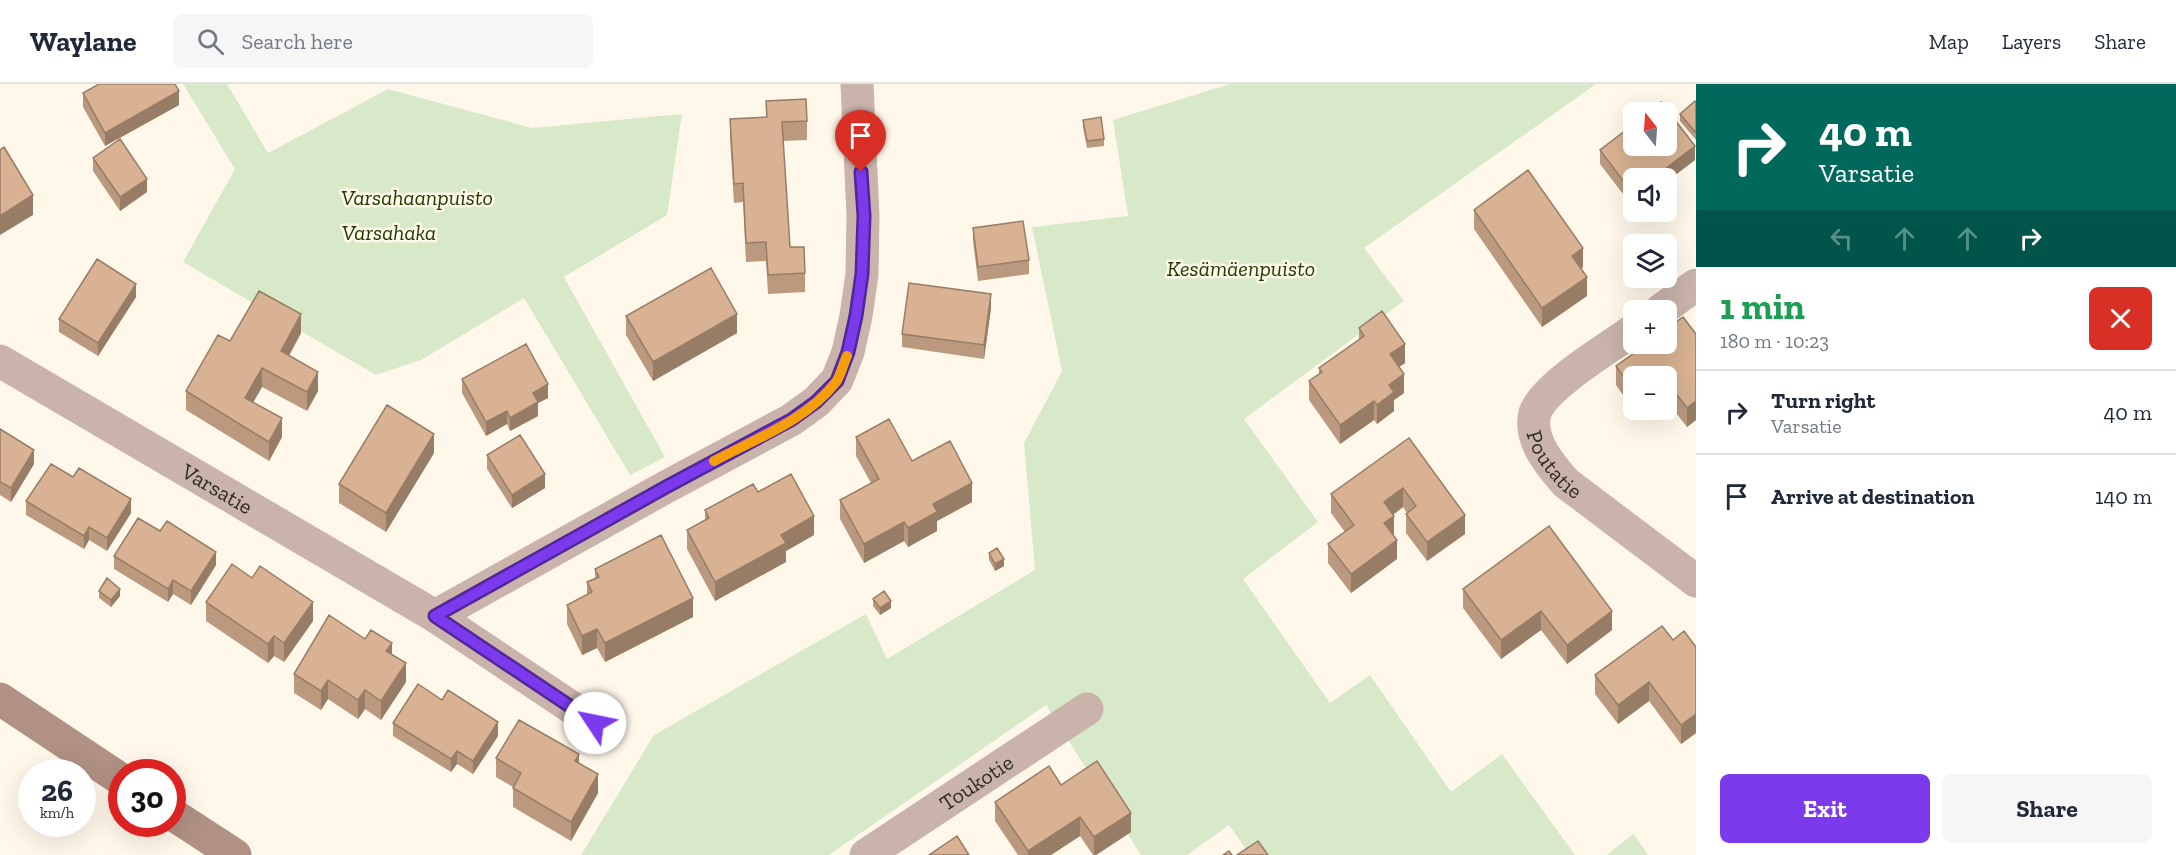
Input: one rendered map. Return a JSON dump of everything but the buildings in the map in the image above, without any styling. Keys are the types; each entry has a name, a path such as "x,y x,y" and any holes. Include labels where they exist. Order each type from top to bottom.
{"street":[{"path":"435,616 791,420 816,402 837,381 850,343 862,274 864,216 857,84"},
{"path":"1675,300 1696,285"},
{"name":"Poutatie","path":"1623,338 1560,382 1544,398 1535,414 1535,433 1542,452 1552,468 1566,483 1696,581"},
{"name":"Varsatie","path":"0,361 435,616 595,723"},
{"path":"0,699 108,771"},
{"name":"Toukotie","path":"866,855 1087,709"},
{"path":"186,823 235,855"}],"green space":[{"name":"Varsahaka","path":"183,84 227,84 268,153 388,89 532,128 682,114 667,215 564,277 665,457 630,475 524,298 421,360 376,375 183,262 235,169"},
{"name":"Kesämäenpuisto","path":"1230,84 1596,84 1364,248 1404,301 1244,419 1318,522 1243,579 1330,703 1370,675 1451,792 1502,754 1575,855 1250,855 1229,825 1187,855 1141,855 1046,705 829,855 581,855 654,735 866,614 887,659 1035,570 1024,443 1062,371 1032,227 1128,216 1113,120"},
{"path":"1633,834 1648,855 1607,855"}],"slow traffic":[{"path":"714,461 791,420 816,402 837,381 847,356"}],"route":[{"path":"595,723 435,616 791,420 816,402 837,381 848,352 862,274 864,216 861,172"}],"park label":[{"name":"Varsahaanpuisto","path":"417,197"}]}
